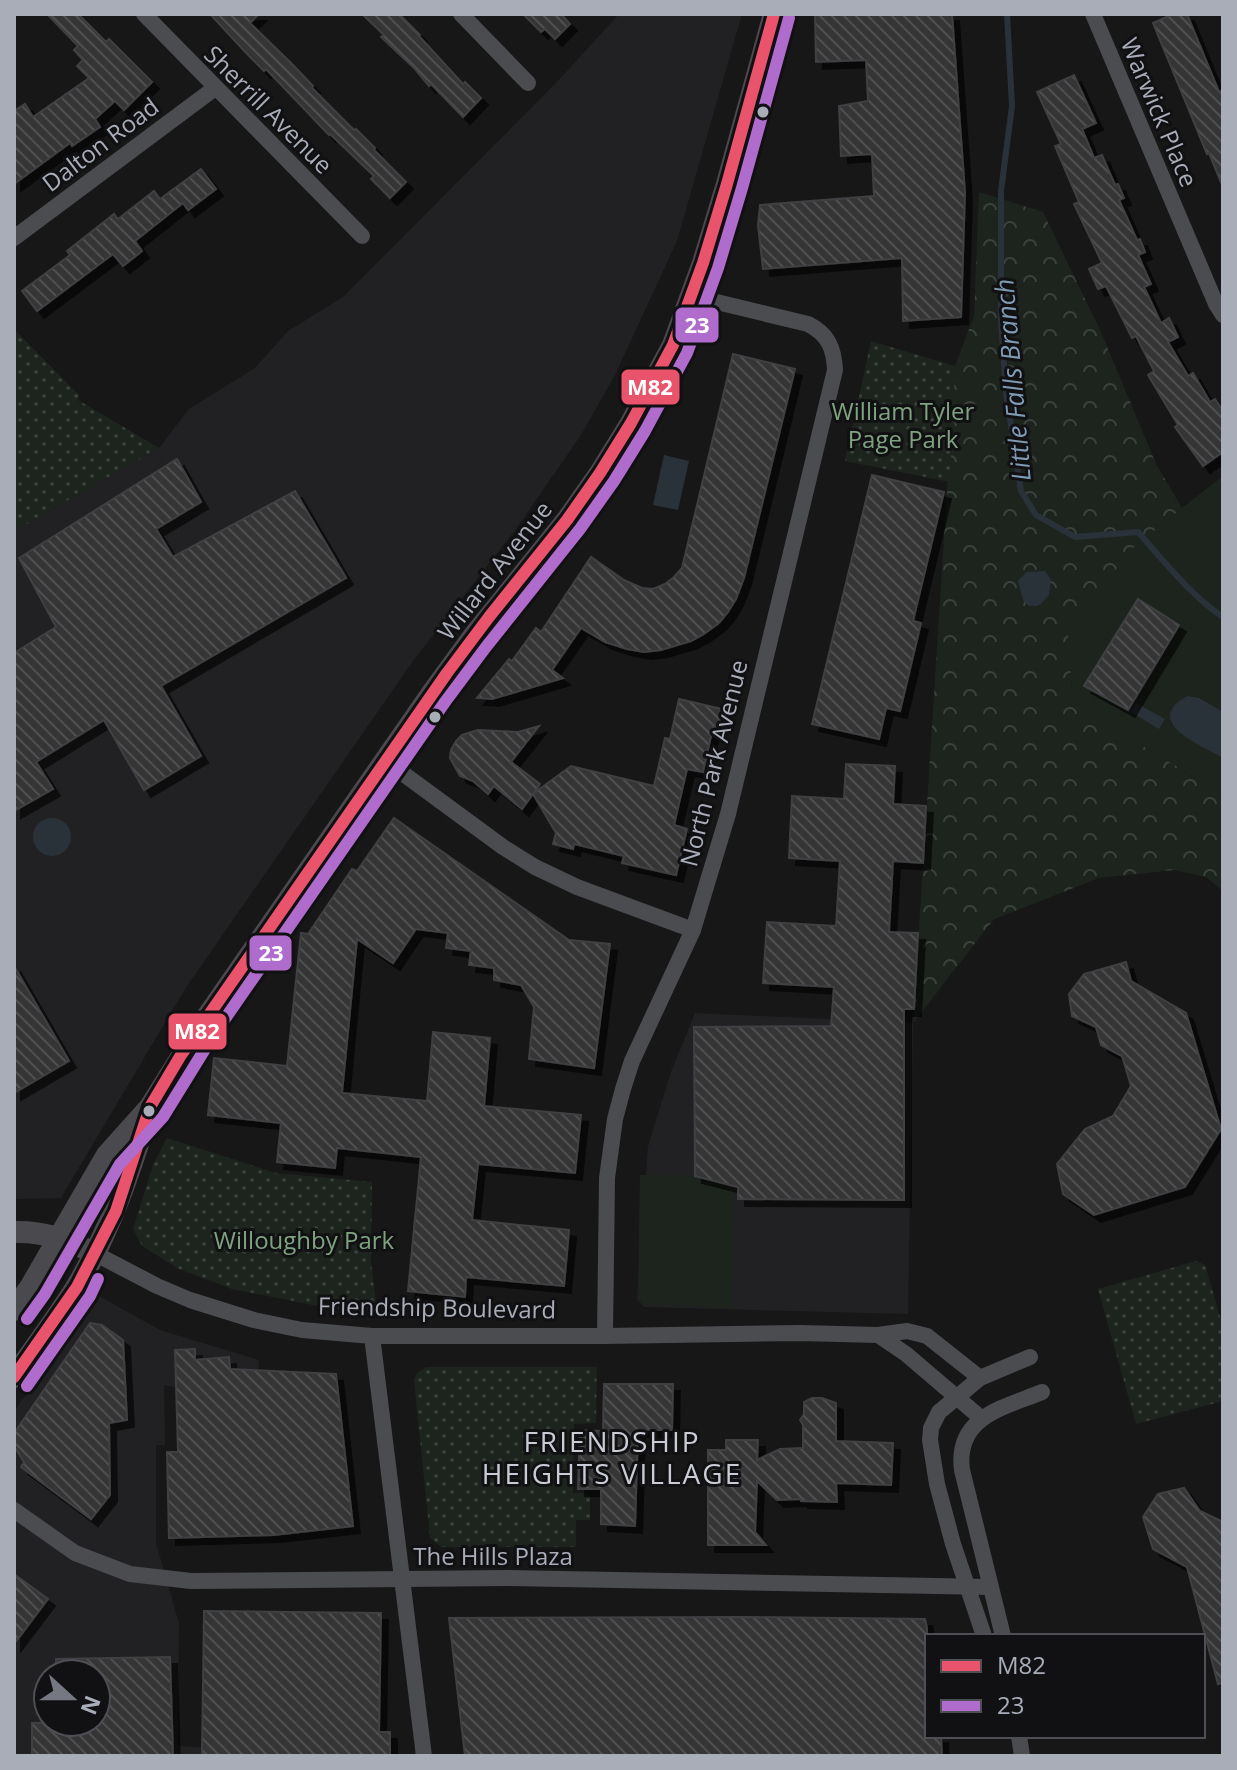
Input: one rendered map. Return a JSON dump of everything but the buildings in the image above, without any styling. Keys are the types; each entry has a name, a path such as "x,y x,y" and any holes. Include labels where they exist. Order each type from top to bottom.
{"street":[{"name":"Sherrill Avenue","path":"144,14 362,236"},
{"path":"461,14 528,83"},
{"name":"Willard Avenue","path":"14,1310 107,1155 150,1107 216,1004 447,673 567,520 631,423 668,355 692,296 724,195 774,14"},
{"name":"Warwick Place","path":"1093,14 1223,315"},
{"name":"Dalton Road","path":"14,238 215,88"},
{"name":"North Park Avenue","path":"605,1336 607,1178 615,1119 632,1061 693,930 728,814 835,370 831,345 818,329 692,296"},
{"path":"386,761 535,867 577,887 693,930"},
{"name":"Willard Avenue","path":"14,1377 77,1287 116,1211 150,1107"},
{"name":"Friendship Boulevard","path":"14,1232 59,1237 173,1293 229,1313 302,1330 372,1336 878,1335 907,1331 927,1336 980,1378"},
{"path":"878,1335 906,1354 981,1418"},
{"path":"372,1336 424,1756"},
{"path":"983,1634 953,1544 937,1484 930,1440 934,1419 957,1397 980,1378 1030,1357"},
{"path":"1002,1634 960,1456 964,1439 981,1418 1042,1392"},
{"name":"The Hills Plaza","path":"14,1510 75,1553 130,1574 191,1581 506,1578 990,1587"}],"shaded area":[{"path":"619,14 742,14 677,241 615,375 581,435 516,529 413,661 185,989 61,1198 14,1199 14,531 159,448 189,409 255,368 288,331 343,297 557,82"},
{"path":"664,455 689,461 678,510 653,505"},
{"path":"1045,571 1051,580 1049,595 1040,605 1029,606 1023,600 1018,581 1027,572"},
{"path":"1187,696 1199,698 1223,712 1223,758 1190,740 1172,724 1170,715 1174,706"},
{"path":"1136,703 1165,719 1159,729 1131,712"},
{"path":"52,818 65,824 71,837 65,850 52,856 39,850 33,837 39,824"},
{"path":"695,1013 913,1023 908,1314 644,1307 637,1299 648,1146 671,1072"},
{"path":"99,1296 160,1330 259,1360 257,1403 164,1385 165,1445 156,1445 156,1543 179,1623 178,1746 387,1756 14,1756 14,1411"}],"green space":[{"path":"979,192 1043,212 1101,332 1156,464 1182,508 1124,555 1094,611 1068,632 1072,692 1122,733 1223,795 1223,891 1206,877 1174,870 1099,878 994,919 913,1023 955,366 974,316"},
{"path":"14,329 79,395 78,400 159,448 14,531"},
{"name":"William Tyler Page Park","path":"871,341 955,366 950,482 845,461"},
{"path":"1223,476 1223,795 1122,733 1072,692 1068,633 1120,549 1182,508"},
{"name":"Willoughby Park","path":"167,1138 276,1173 372,1182 371,1263 377,1311 328,1308 232,1289 179,1269 142,1246 133,1229 153,1165"},
{"path":"640,1175 692,1175 733,1188 732,1308 647,1304 640,1300"},
{"path":"1196,1261 1205,1265 1223,1327 1223,1401 1136,1424 1098,1289"},
{"path":"426,1367 597,1367 596,1423 574,1424 573,1493 590,1494 590,1520 576,1520 576,1547 441,1547 430,1537 414,1380 417,1373"}],"waterway":[{"name":"Little Falls Branch","path":"1007,14 1012,106 1001,191 1001,320 1006,393 1021,491 1036,515 1075,537 1138,532 1188,588 1223,617"}],"transit line":[{"name":"M82","path":"14,1377 77,1287 116,1211 150,1107 181,1055 447,673 567,520 631,423 673,345 703,263 774,14"},
{"name":"23","path":"27,1319 45,1294 120,1164 163,1117 213,1036 445,702 580,529 645,431 687,353 718,268 789,18"},
{"name":"23","path":"27,1386 90,1296 98,1279"}],"district":[{"name":"FRIENDSHIP HEIGHTS VILLAGE","path":"612,1457"}]}
